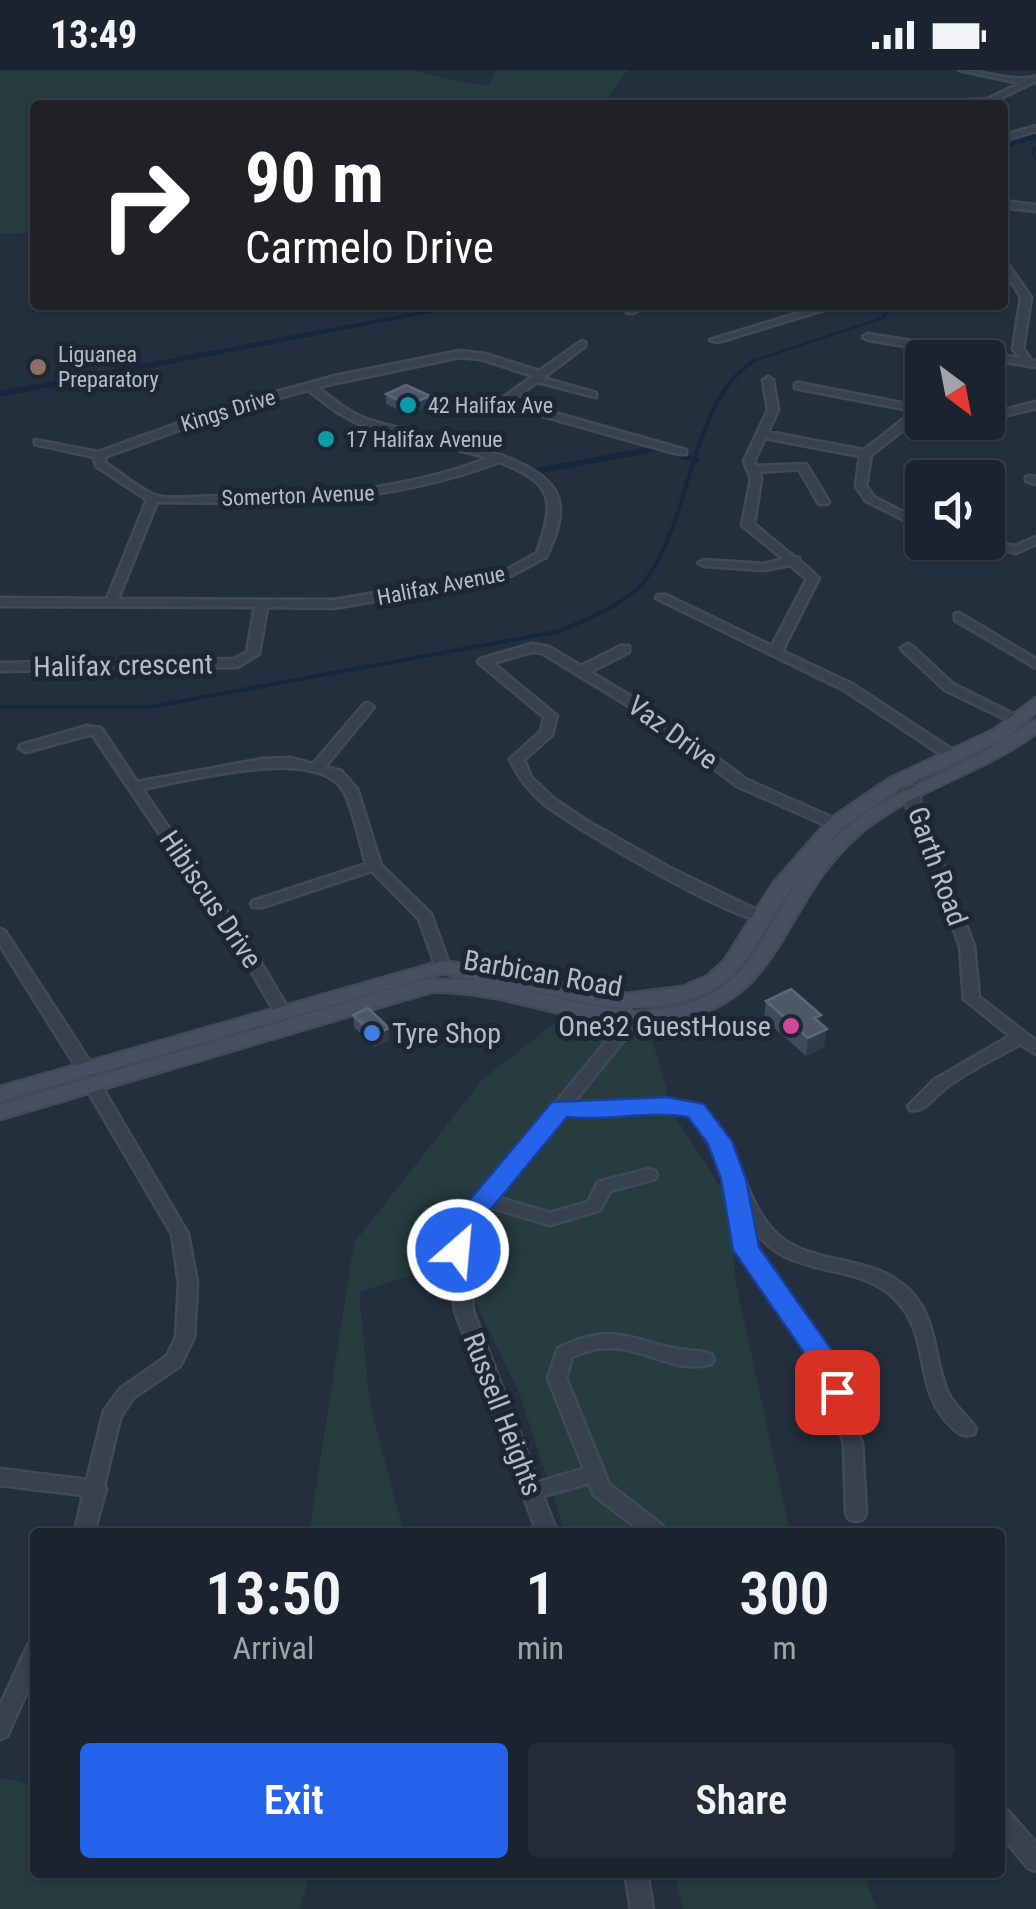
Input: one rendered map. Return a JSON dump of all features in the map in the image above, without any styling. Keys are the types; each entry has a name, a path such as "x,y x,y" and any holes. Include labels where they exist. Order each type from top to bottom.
{"main road":[{"name":"Barbican Road","path":"0,1094 90,1079 430,985 470,984 579,1012 700,1008 742,985 757,969 825,857 877,810 912,790 990,757 1028,722 1036,703"},
{"name":"Barbican Road","path":"0,1112 284,1015 443,967 641,1009 688,994 715,981 732,964 780,888 835,824 895,782 1028,722"}],"street":[{"path":"963,70 1032,80"},
{"path":"990,100 1032,80"},
{"path":"1008,138 1036,128"},
{"path":"1008,205 1036,208"},
{"path":"1008,266 1031,297 1018,349 1031,362"},
{"path":"715,340 817,310"},
{"path":"868,337 1031,362"},
{"path":"582,344 504,402 682,452"},
{"name":"Kings Drive","path":"98,455 204,416 309,386 472,353 592,395"},
{"path":"768,380 767,393 774,410 749,461 754,469 748,524 814,578 776,651"},
{"name":"Halifax Avenue","path":"0,602 334,604 526,568 542,556 556,513 552,497 534,475 498,459 361,421 309,386"},
{"path":"800,386 905,407"},
{"path":"1005,413 1036,405"},
{"path":"905,423 866,454 864,492 905,516"},
{"path":"762,434 866,454"},
{"path":"39,442 98,455 100,464 153,499 111,603"},
{"name":"Somerton Avenue","path":"153,499 349,496 432,482 498,459"},
{"path":"754,469 802,466 823,502"},
{"path":"1005,546 1022,549 1036,540"},
{"path":"704,563 764,567 795,560"},
{"path":"662,598 848,688 954,757"},
{"name":"Halifax crescent","path":"0,667 236,663 253,654 260,605"},
{"path":"959,617 1036,664"},
{"path":"907,648 949,687 1028,722"},
{"path":"583,670 625,649"},
{"name":"Vaz Drive","path":"762,918 678,881 622,849 523,780 517,759 552,724 551,716 484,666 488,659 545,650 583,670 742,783 835,824"},
{"path":"318,767 368,707"},
{"name":"Hibiscus Drive","path":"26,748 86,730 96,732 250,956 284,1015"},
{"path":"135,786 263,763 318,767 346,780 374,866 426,917 443,967"},
{"name":"Garth Road","path":"912,790 914,807 950,892 967,946 972,999 1036,1049"},
{"path":"258,904 374,866"},
{"path":"0,934 180,1234 188,1283 185,1337 174,1361 127,1393 111,1416 85,1528"},
{"name":"Russell Heights","path":"545,1528 464,1312 458,1250 466,1222 641,1009"},
{"path":"916,1106 940,1084 1019,1038"},
{"path":"561,1108 589,1111 667,1105 696,1110 719,1141 734,1179 775,1243 793,1252 857,1265 910,1301 941,1405 967,1429"},
{"path":"485,1200 550,1218 594,1206 604,1186 649,1175"},
{"path":"734,1179 746,1250 829,1366 853,1444 856,1513"},
{"path":"652,1528 608,1496 594,1474 557,1378 564,1353 606,1337 633,1341 670,1357 705,1358"},
{"path":"533,1491 594,1474"},
{"path":"0,1477 96,1490"},
{"path":"0,1729 30,1662"},
{"path":"1005,1824 1036,1860"},
{"path":"637,1878 642,1909"}],"green space":[{"path":"0,70 406,70 489,85 496,70 627,70 606,100 30,100 30,233 0,233"},
{"path":"565,1015 647,1022 674,1115 728,1198 736,1284 789,1528 564,1528 520,1395 455,1260 359,1292 370,1406 403,1528 310,1528 354,1243 483,1079"},
{"path":"0,1778 30,1784 30,1878 309,1878 300,1909 0,1909"},
{"path":"675,1878 865,1878 877,1909 683,1909"}],"building":[{"path":"406,385 430,396 409,405 386,394"},
{"path":"791,989 821,1015 814,1018 827,1029 808,1038 766,1001"},
{"path":"368,1008 389,1028 374,1035 353,1015"}],"waterway":[{"path":"1008,145 1036,136"},
{"path":"1036,147 1032,151 1036,158"},
{"path":"0,394 440,310"},
{"path":"754,361 883,318 887,310"},
{"path":"0,707 149,707 561,631 584,621 618,603 646,579 674,525 717,403 733,379 754,361"},
{"path":"750,362 754,361"},
{"path":"536,471 660,448 696,460"}],"place":[{"name":"Liguanea Preparatory","path":"38,367"},
{"name":"42 Halifax Ave","path":"408,405"},
{"name":"17 Halifax Avenue","path":"326,439"},
{"name":"One32 GuestHouse","path":"791,1026"},
{"name":"Tyre Shop","path":"372,1033"}],"route":[{"path":"458,1250 466,1222 561,1108 589,1111 667,1105 696,1110 719,1141 734,1179 746,1250 829,1366 837,1392"}]}
